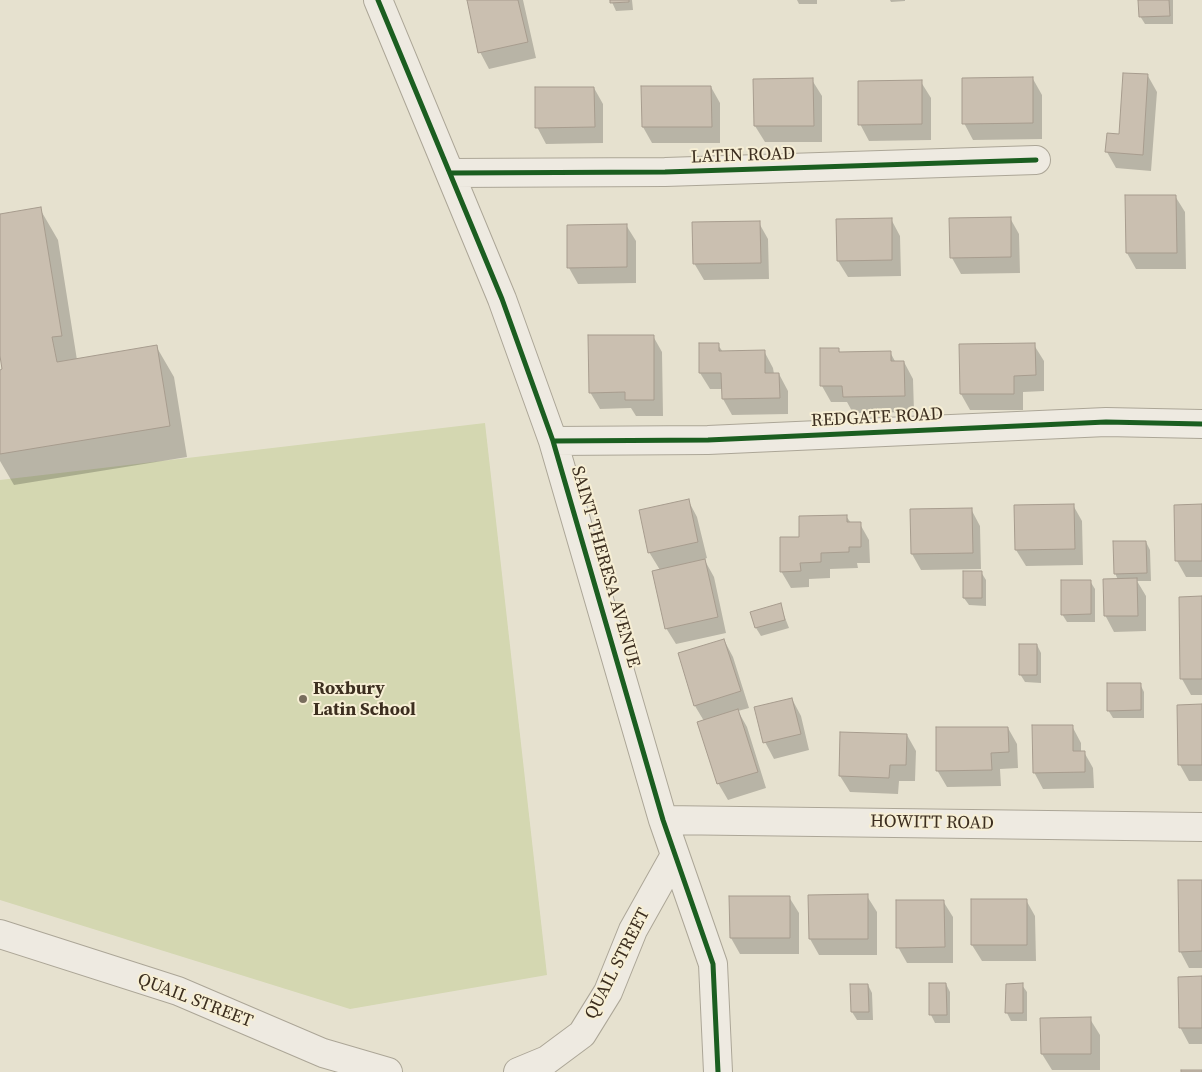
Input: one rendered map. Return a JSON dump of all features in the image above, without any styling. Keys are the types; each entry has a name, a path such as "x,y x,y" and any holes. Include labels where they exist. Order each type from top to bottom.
{"street":[{"name":"SAINT THERESA AVENUE","path":"378,0 502,299 553,440 663,820 713,964 718,1072"},
{"name":"LATIN ROAD","path":"450,173 665,172 1036,160"},
{"name":"REDGATE ROAD","path":"553,440 708,440 1106,422 1202,424"},
{"name":"HOWITT ROAD","path":"663,820 1202,827"},
{"name":"QUAIL STREET","path":"518,1072 547,1060 582,1034 608,992 633,930 675,855"},
{"name":"QUAIL STREET","path":"0,934 178,991 323,1054 388,1072"}],"green space":[{"path":"485,423 547,975 350,1009 0,900 0,480"}],"building":[{"path":"467,0 518,0 528,42 478,53"},
{"path":"610,0 629,0 629,2 610,3"},
{"path":"1138,0 1169,0 1170,16 1139,17"},
{"path":"1123,73 1148,74 1143,155 1105,152 1107,133 1119,134"},
{"path":"1033,77 1033,123 962,124 962,78"},
{"path":"813,78 814,126 754,126 753,79"},
{"path":"922,80 922,124 858,125 858,81"},
{"path":"641,86 711,86 712,127 642,127"},
{"path":"535,87 594,87 595,127 535,128"},
{"path":"1125,195 1176,195 1177,253 1126,253"},
{"path":"41,207 62,336 52,337 57,362 157,345 170,426 0,454 0,370 2,369 0,356 0,214"},
{"path":"1011,217 1011,257 950,258 949,218"},
{"path":"892,218 892,260 837,261 836,219"},
{"path":"760,221 761,263 693,264 692,222"},
{"path":"627,224 627,267 567,268 567,225"},
{"path":"588,335 654,335 654,400 625,400 625,392 589,393"},
{"path":"699,343 719,343 719,351 765,350 765,373 779,373 780,398 722,399 721,373 699,373"},
{"path":"1035,343 1036,375 1014,376 1014,394 960,394 959,344"},
{"path":"820,348 839,348 839,352 891,351 891,361 904,361 905,396 843,397 842,386 820,386"},
{"path":"689,499 698,542 648,553 639,510"},
{"path":"1074,504 1075,549 1015,550 1014,505"},
{"path":"1202,504 1202,561 1175,561 1174,505"},
{"path":"972,508 973,553 911,554 910,509"},
{"path":"847,515 847,522 861,522 861,547 849,547 849,552 821,553 821,562 800,563 801,571 780,572 780,537 799,537 799,516"},
{"path":"1113,541 1146,541 1147,573 1114,574"},
{"path":"705,559 718,617 665,629 652,571"},
{"path":"963,571 982,571 982,598 963,598"},
{"path":"1137,578 1138,616 1104,616 1103,579"},
{"path":"1061,580 1091,580 1091,614 1061,615"},
{"path":"1202,596 1202,679 1180,679 1179,597"},
{"path":"781,603 785,620 755,628 750,612"},
{"path":"724,639 741,691 694,706 678,653"},
{"path":"1019,644 1037,644 1037,675 1019,675"},
{"path":"1107,683 1141,683 1141,710 1107,711"},
{"path":"792,698 801,734 763,743 754,707"},
{"path":"1202,704 1202,765 1178,765 1177,705"},
{"path":"738,709 758,772 717,784 697,722"},
{"path":"1032,725 1073,725 1073,751 1085,751 1085,772 1033,773"},
{"path":"936,727 1008,727 1009,752 991,753 992,770 936,771"},
{"path":"840,732 907,734 906,765 890,765 889,778 839,776"},
{"path":"1178,880 1202,880 1202,951 1179,952"},
{"path":"868,894 868,939 809,939 808,895"},
{"path":"729,896 790,896 790,938 730,938"},
{"path":"971,899 1027,899 1027,945 971,945"},
{"path":"896,900 944,900 945,947 896,948"},
{"path":"1202,976 1202,1028 1179,1028 1178,977"},
{"path":"929,983 946,983 947,1015 929,1015"},
{"path":"1023,983 1023,1013 1005,1013 1006,984"},
{"path":"850,984 868,984 869,1012 851,1012"},
{"path":"1091,1017 1091,1054 1041,1054 1040,1018"},
{"path":"1181,1070 1202,1070 1202,1072 1181,1072"}],"cycle path":[{"path":"378,0 502,299 553,441 663,820 713,964 718,1072"},
{"path":"450,173 665,172 1036,160"},
{"path":"553,441 708,440 1106,422 1202,424"}],"place":[{"name":"Roxbury Latin School","path":"303,699"}]}
